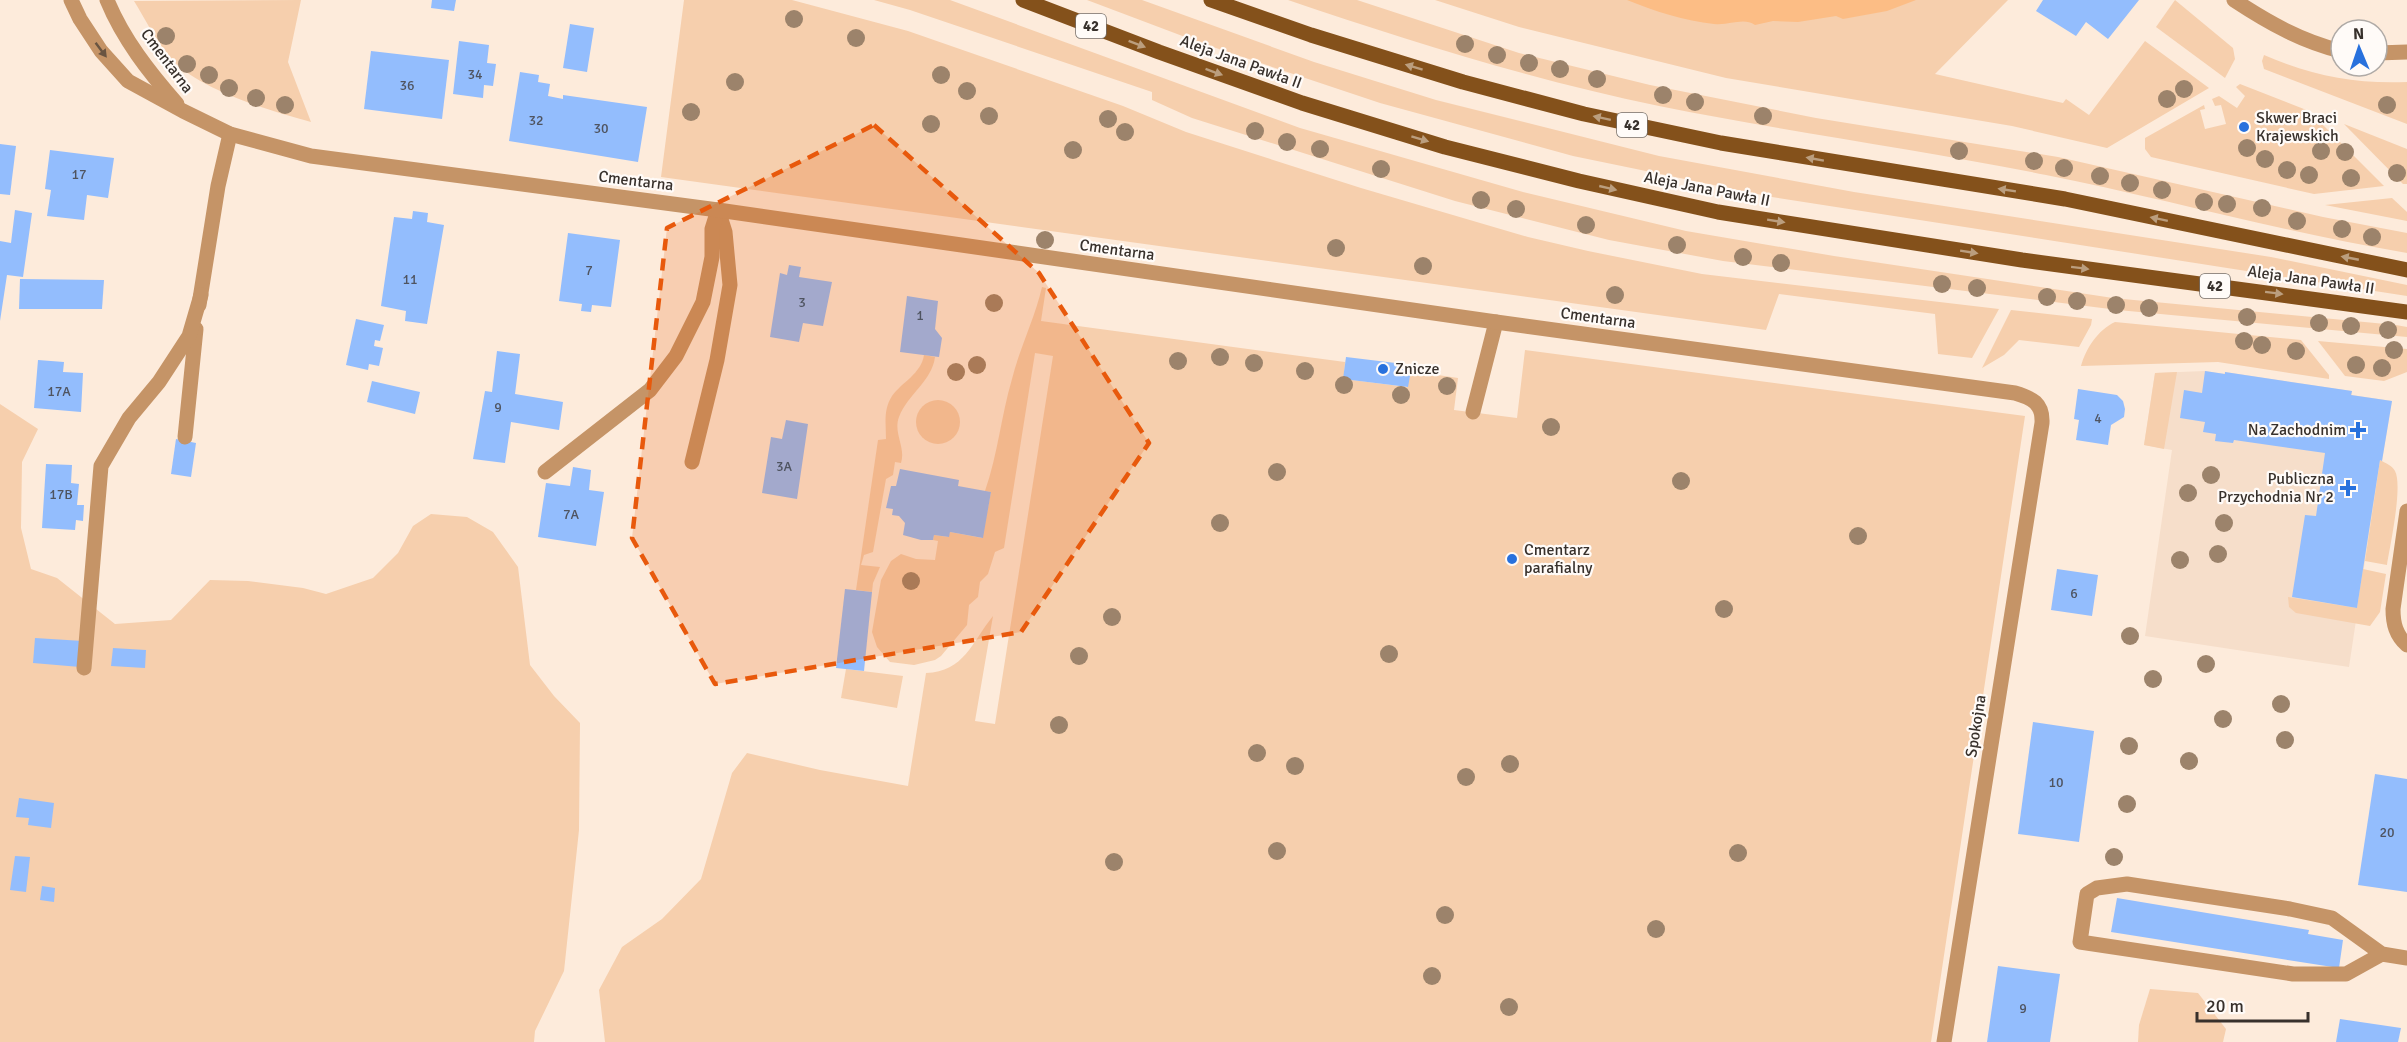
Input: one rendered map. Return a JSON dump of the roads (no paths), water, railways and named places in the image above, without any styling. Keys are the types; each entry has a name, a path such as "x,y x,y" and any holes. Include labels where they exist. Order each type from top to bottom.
{"main road":[{"name":"Aleja Jana Pawła II","path":"1023,0 1302,103 1446,147 1591,184 1718,212 1999,257 2407,312"},
{"name":"Aleja Jana Pawła II","path":"1211,0 1311,35 1441,75 1584,114 1720,143 2065,199 2407,270"}],"street":[{"name":"Cmentarna","path":"71,0 80,19 101,51 128,81 230,134 312,156 718,210 1496,322 2015,393 2038,402 2042,416"},
{"name":"Cmentarna","path":"106,0 144,66 183,111"},
{"path":"2234,0 2297,38 2329,47"},
{"path":"2389,53 2407,52"},
{"path":"185,437 201,295 218,186 230,134"},
{"path":"692,462 717,360 730,285 725,232 718,210"},
{"path":"545,472 650,390 676,356 703,302 712,257 712,229 718,210"},
{"path":"84,668 101,466 129,418 159,382 189,336 201,295"},
{"path":"1473,412 1496,322"},
{"name":"Spokojna","path":"1944,1042 2042,416"},
{"path":"2407,511 2393,609 2393,624 2398,635 2407,645"},
{"path":"2382,954 2346,974 2293,974 2080,942 2087,894 2097,888 2127,884 2290,909 2332,918 2382,954 2407,958"}],"place":[{"name":"Skwer Braci Krajewskich","path":"2244,127"},
{"name":"Znicze","path":"1383,369"},
{"name":"Na Zachodnim","path":"2358,430"},
{"name":"Publiczna Przychodnia Nr 2","path":"2348,488"},
{"name":"Cmentarz parafialny","path":"1512,559"}]}
